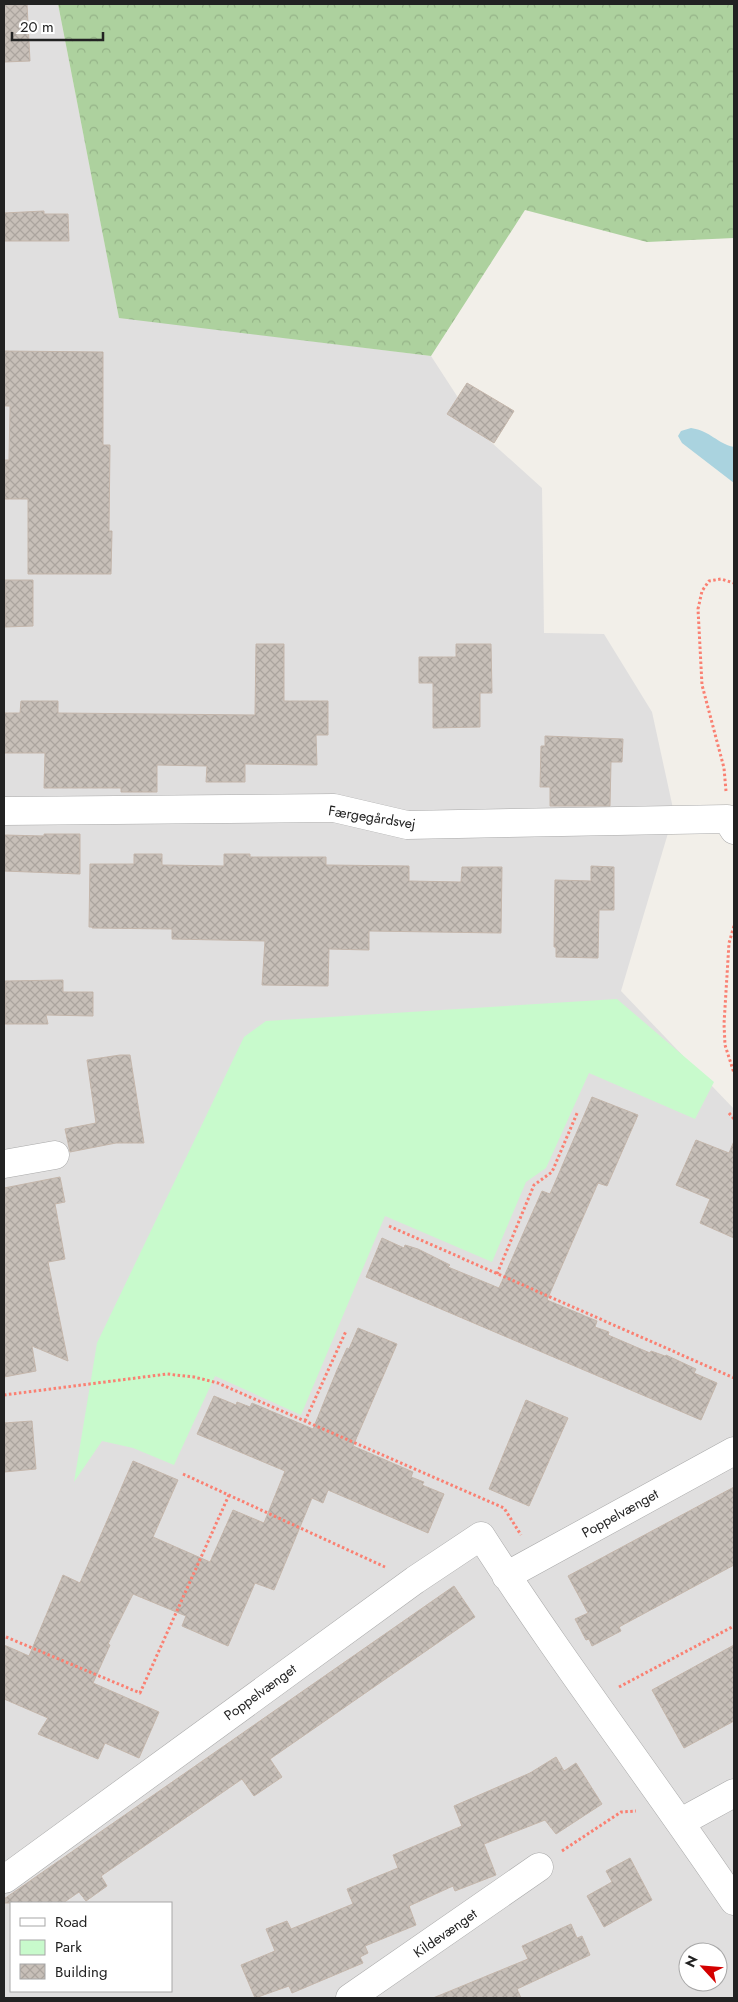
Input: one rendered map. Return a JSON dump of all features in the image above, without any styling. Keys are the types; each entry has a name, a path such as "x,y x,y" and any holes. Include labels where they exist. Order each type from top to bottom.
{"street":[{"name":"Færgegårdsvej","path":"4,810 334,808 407,825 731,825"},
{"path":"4,1164 55,1155"},
{"name":"Poppelvænget","path":"506,1576 734,1451"},
{"name":"Poppelvænget","path":"5,1879 415,1580 481,1536 592,1702 681,1822 734,1901"},
{"path":"681,1822 734,1793"},
{"name":"Kildevænget","path":"350,1998 539,1867"}],"path":[{"path":"731,825 724,768 702,685 698,609 702,591 709,580 721,579 734,583"},
{"path":"734,926 729,943 724,1024 724,1046 734,1073"},
{"path":"497,1274 534,1185 552,1172 578,1111"},
{"path":"729,1113 734,1119"},
{"path":"389,1226 734,1378"},
{"path":"305,1421 346,1331"},
{"path":"4,1395 167,1374 194,1377 218,1384 504,1508 536,1560"},
{"path":"183,1474 415,1580"},
{"path":"6,1637 140,1693 229,1495"},
{"path":"592,1702 734,1626"},
{"path":"539,1867 621,1812 638,1811 662,1796"}],"shaded area":[{"path":"4,4 58,4 119,317 431,356 481,433 542,488 544,633 604,634 652,712 674,813 621,991 734,1109 734,1998 4,1998"}],"green space":[{"path":"58,4 734,4 734,238 647,242 525,210 431,356 119,318"},
{"path":"617,999 714,1082 695,1119 589,1073 546,1168 526,1182 492,1262 385,1216 301,1415 215,1376 174,1465 133,1448 102,1441 74,1482 97,1343 244,1037 266,1021"}],"water":[{"path":"691,428 704,432 722,443 734,447 734,483 682,443 678,436 681,431"}],"building":[{"path":"4,4 27,4 30,61 4,62"},
{"path":"44,211 44,214 68,214 69,241 4,241 4,213"},
{"path":"4,351 103,352 103,445 110,445 109,531 112,531 111,574 28,574 28,499 4,499 4,460 9,460 10,406 4,406"},
{"path":"467,383 514,411 494,443 447,414"},
{"path":"5,580 33,580 33,626 5,627"},
{"path":"256,644 284,644 284,701 328,701 328,735 316,735 317,765 245,764 245,782 206,782 207,766 157,765 157,792 121,792 121,788 44,788 45,753 4,753 4,713 20,713 21,701 58,701 58,713 255,715"},
{"path":"456,644 491,644 492,693 480,693 480,727 433,728 433,683 419,683 419,657 456,657"},
{"path":"545,736 623,739 622,762 611,762 610,806 550,806 550,787 540,787 541,746 545,746"},
{"path":"44,834 80,834 80,874 4,871 4,835 44,836"},
{"path":"134,854 162,854 162,865 224,866 224,854 250,854 250,857 326,857 326,865 409,866 409,881 461,882 462,867 502,867 501,933 369,931 369,950 329,949 328,986 262,985 265,941 172,939 172,929 89,927 90,864 134,864"},
{"path":"591,866 614,867 614,910 599,910 598,958 556,957 556,947 554,947 555,880 591,881"},
{"path":"63,980 63,992 93,992 93,1016 46,1015 48,1024 5,1024 5,981"},
{"path":"130,1055 144,1143 116,1143 70,1152 65,1129 96,1123 87,1060"},
{"path":"592,1097 638,1115 607,1186 598,1183 547,1300 597,1321 595,1327 609,1332 608,1335 650,1353 651,1351 666,1355 696,1369 694,1373 717,1383 701,1420 366,1277 382,1238 404,1248 405,1245 418,1249 450,1265 448,1267 499,1288 542,1191 550,1194"},
{"path":"696,1140 729,1153 734,1141 734,1238 700,1223 710,1199 676,1185"},
{"path":"60,1177 65,1202 55,1204 65,1259 48,1262 68,1361 32,1346 36,1371 4,1377 4,1188"},
{"path":"358,1328 397,1344 353,1446 413,1472 411,1477 424,1482 422,1485 444,1494 428,1533 328,1490 323,1503 312,1498 274,1590 255,1583 228,1646 182,1626 186,1616 133,1594 108,1644 110,1645 93,1683 159,1712 139,1758 105,1743 98,1759 38,1734 48,1718 4,1699 4,1645 29,1656 63,1575 80,1583 133,1461 178,1480 153,1537 210,1562 233,1510 264,1523 285,1471 197,1434 214,1396 236,1405 237,1402 250,1407 252,1403 313,1429 337,1370"},
{"path":"526,1400 568,1418 529,1506 489,1489"},
{"path":"32,1421 36,1469 4,1472 4,1423"},
{"path":"734,1487 734,1565 619,1627 621,1631 592,1646 589,1639 586,1640 575,1619 588,1613 568,1576"},
{"path":"454,1586 475,1617 270,1759 282,1777 254,1796 242,1779 101,1876 107,1886 86,1901 79,1892 64,1902 4,1903 4,1899"},
{"path":"734,1645 734,1721 684,1748 652,1690"},
{"path":"556,1757 564,1771 576,1763 602,1804 556,1834 545,1820 484,1844 496,1875 455,1891 453,1886 409,1906 416,1925 365,1946 368,1953 360,1957 363,1963 292,1993 289,1986 255,1998 241,1965 275,1951 266,1929 287,1921 291,1929 353,1904 347,1889 398,1868 393,1855 462,1826 454,1806 530,1773"},
{"path":"630,1858 652,1900 604,1927 587,1896 612,1882 606,1871"},
{"path":"571,1924 577,1938 582,1936 590,1955 517,1989 521,1998 433,1998 528,1959 522,1946"}]}
